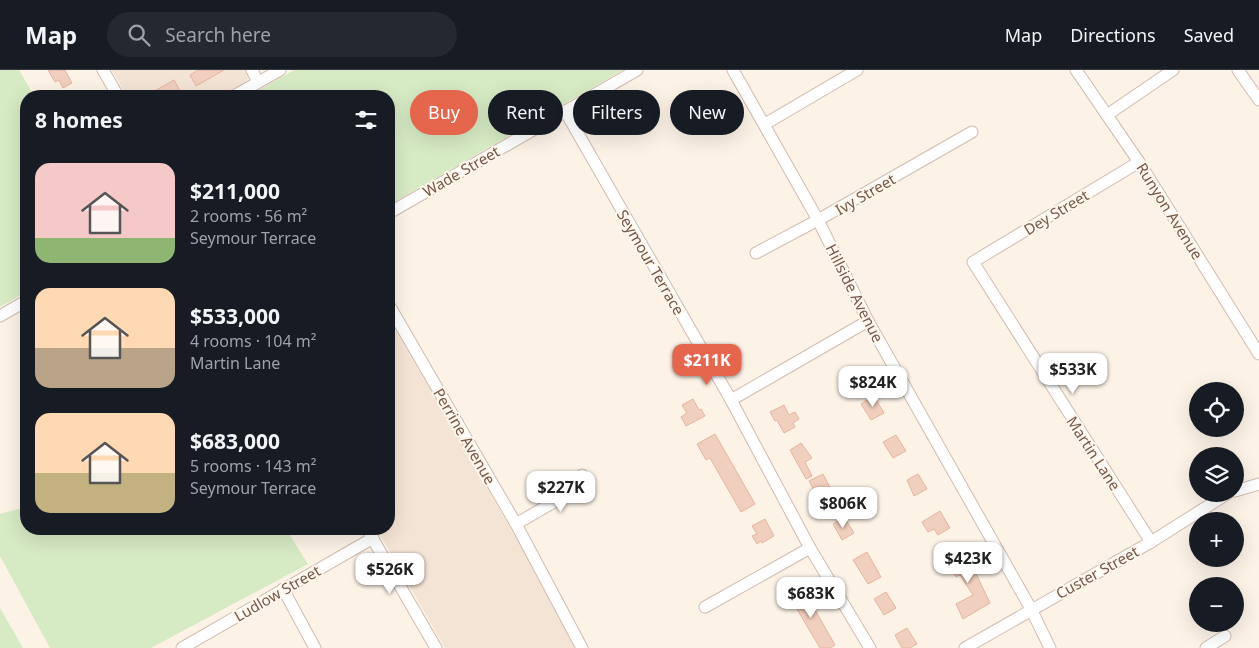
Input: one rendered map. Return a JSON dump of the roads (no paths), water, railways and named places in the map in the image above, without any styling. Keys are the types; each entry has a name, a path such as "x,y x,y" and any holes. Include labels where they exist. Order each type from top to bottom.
{"street":[{"path":"103,70 115,90"},
{"path":"252,70 258,82"},
{"path":"244,90 280,70"},
{"name":"Wade Street","path":"395,210 637,70"},
{"name":"Hillside Avenue","path":"733,70 818,220 868,321 1031,609 1050,648"},
{"path":"765,124 857,70"},
{"name":"Runyon Avenue","path":"1076,70 1139,162 1259,354"},
{"path":"1107,115 1173,70"},
{"path":"1238,70 1259,100"},
{"name":"Seymour Terrace","path":"565,111 731,400 810,548 870,648"},
{"name":"Ivy Street","path":"756,253 818,220 972,132"},
{"name":"Dey Street","path":"973,262 1139,162"},
{"name":"Martin Lane","path":"973,262 1151,542"},
{"path":"0,316 20,304"},
{"name":"Perrine Avenue","path":"395,315 516,524 582,648"},
{"path":"731,400 868,321"},
{"path":"516,524 566,495 582,475"},
{"path":"1244,488 1259,484"},
{"name":"Custer Street","path":"966,648 1031,609 1151,542 1214,502"},
{"name":"Ludlow Street","path":"182,648 283,589 368,535"},
{"path":"371,535 436,648"},
{"path":"705,607 810,548"},
{"path":"283,589 316,648"},
{"path":"1206,648 1225,636"}]}
